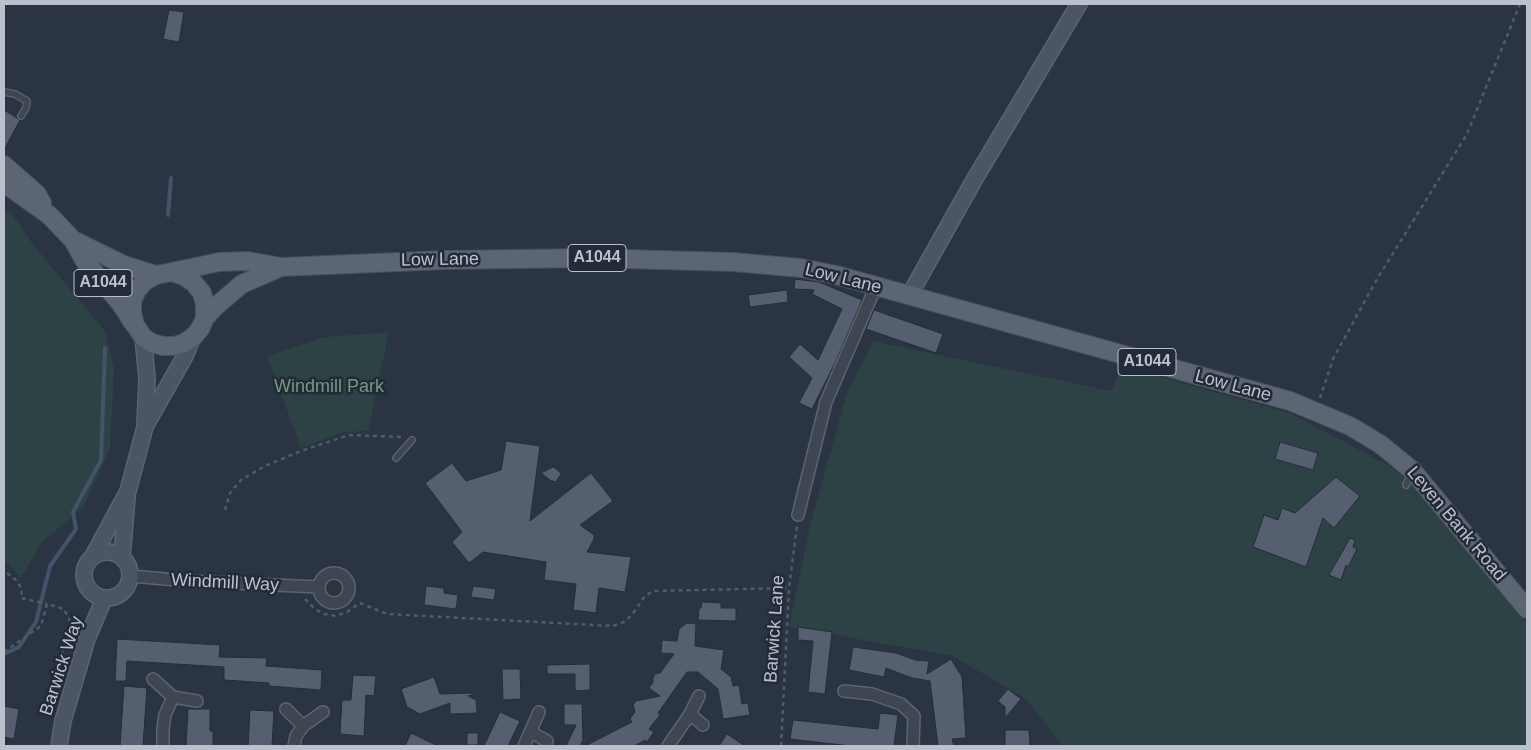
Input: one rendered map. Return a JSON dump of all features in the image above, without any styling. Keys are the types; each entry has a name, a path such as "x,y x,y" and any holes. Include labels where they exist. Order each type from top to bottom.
{"main road":[{"name":"Low Lane","path":"4,165 38,194 48,215"},
{"name":"Low Lane","path":"4,183 48,215 73,240 84,260 120,304 139,331"},
{"name":"Low Lane","path":"73,240 124,265 164,274 219,262 248,261 282,268 445,260 588,258 734,262 801,268 836,275 1290,401 1350,426 1380,444"},
{"name":"Low Lane","path":"205,318 214,307 242,284 282,268"},
{"path":"164,274 184,276 194,283 202,293 206,305 205,318 193,337 184,343 168,346 152,343 139,331 132,313 132,301 137,290 145,281 164,274"},
{"name":"Leven Bank Road","path":"1380,444 1527,609"}],"street":[{"path":"909,296 973,182 1079,4"},
{"path":"798,515 826,402 876,286"},
{"path":"122,557 128,491 145,427 147,378 139,331"},
{"path":"145,427 185,356 193,337"},
{"path":"93,556 102,552 113,552 127,562 131,576 129,586 123,594 114,598 104,599 96,596 88,590 84,581 84,572 128,491"},
{"name":"Windmill Way","path":"131,576 318,587"},
{"name":"Barwick Way","path":"59,746 63,721 91,630 104,599"},
{"path":"153,679 173,697 197,701"},
{"path":"844,691 872,694 901,704 914,716 913,746"},
{"path":"668,746 690,714 699,696"},
{"path":"163,746 165,715 173,697"},
{"path":"286,710 303,726"},
{"path":"294,746 296,736 303,726 323,712"},
{"path":"524,746 540,712"},
{"path":"690,714 703,725"},
{"path":"531,732 547,741"}],"lane":[{"path":"4,92 14,94 26,101 26,108 22,116"},
{"path":"396,458 412,440"}],"path":[{"path":"1315,411 1333,359 1377,279 1467,134 1520,4"},
{"path":"225,510 230,493 241,480 265,466 301,451 349,435 405,437 412,440"},
{"name":"Barwick Lane","path":"781,746 789,588 798,515"},
{"path":"7,573 16,580 22,590 21,598 64,609 71,622 91,630"},
{"path":"300,596 324,614 336,616 347,612 360,603 386,614 613,626 624,622 632,615 645,596 653,591 789,588"},
{"path":"4,652 41,626 47,604"},
{"path":"50,708 63,649 68,635"}],"green space":[{"path":"4,208 11,213 32,243 105,331 114,368 110,449 83,508 42,542 21,578 4,559"},
{"name":"Windmill Park","path":"389,332 368,431 344,432 301,448 267,356 325,337"},
{"path":"873,341 1111,391 1122,366 1290,413 1401,472 1527,623 1527,746 1063,746 1026,699 953,656 789,627 810,525 848,390"}],"building":[{"path":"169,10 184,12 179,42 163,39"},
{"path":"4,110 20,120 4,150"},
{"path":"795,279 819,282 862,300 836,361 812,409 799,403 812,378 789,357 800,344 818,360 842,309 812,294 814,290 794,289"},
{"path":"787,290 788,302 750,307 748,295"},
{"path":"874,310 943,334 936,353 866,329"},
{"path":"506,441 540,446 530,521 591,473 613,501 580,525 594,535 594,539 587,552 631,557 625,592 599,588 596,613 573,610 576,584 544,580 546,562 483,552 469,563 452,542 462,532 425,483 452,463 466,481 501,470"},
{"path":"1280,442 1318,453 1313,470 1275,459"},
{"path":"553,467 561,474 556,482 541,473"},
{"path":"1336,477 1360,496 1334,528 1323,518 1306,567 1253,547 1264,515 1278,520 1282,508 1295,513"},
{"path":"1350,538 1355,540 1353,547 1357,549 1348,567 1346,565 1341,580 1329,575"},
{"path":"426,586 444,588 444,593 458,595 456,609 424,605"},
{"path":"473,586 496,589 494,600 471,597"},
{"path":"702,602 721,603 721,608 736,608 736,621 698,620 699,608 701,608"},
{"path":"687,623 696,624 695,646 724,650 721,669 731,677 733,686 739,685 742,704 748,703 750,715 723,719 718,689 698,672 687,672 658,713 660,715 649,729 654,732 647,742 645,740 634,746 585,746 632,722 630,719 635,712 633,705 636,701 660,696 649,688 655,674 660,673 674,654 661,653 662,640 677,641 679,629"},
{"path":"798,627 832,632 825,694 808,692 813,641 798,640"},
{"path":"117,639 220,645 219,657 267,658 266,666 322,670 321,690 269,686 269,683 224,680 224,667 127,661 126,681 115,681"},
{"path":"853,647 896,653 915,660 929,661 927,674 951,659 962,677 966,738 952,739 954,746 938,746 930,681 912,678 886,668 884,677 849,670"},
{"path":"590,664 590,690 575,691 575,674 547,674 547,665"},
{"path":"502,669 520,669 521,699 503,700"},
{"path":"353,675 376,676 374,696 366,695 364,736 340,734 342,700 351,700"},
{"path":"434,677 440,694 472,693 472,695 468,696 476,700 477,713 450,714 450,703 420,714 407,707 401,689"},
{"path":"124,686 147,688 143,746 120,746"},
{"path":"1008,689 1021,699 1005,718 1005,707 998,701"},
{"path":"564,704 582,704 583,740 580,746 566,746 576,725 564,725"},
{"path":"4,706 19,709 14,739 4,737"},
{"path":"188,709 210,709 210,731 213,731 213,746 186,746"},
{"path":"250,710 274,711 272,746 248,746"},
{"path":"500,712 520,721 508,746 484,746"},
{"path":"880,713 898,715 894,746 851,746 790,739 793,720 878,729"},
{"path":"1005,730 1029,730 1030,746 1005,746"},
{"path":"411,733 438,746 405,746"},
{"path":"467,733 478,733 478,745 467,745"},
{"path":"727,734 745,746 719,746"}],"waterway":[{"path":"168,215 171,178"},
{"path":"4,654 19,647 36,622 50,566 76,529 73,512 101,460 105,348"}]}
